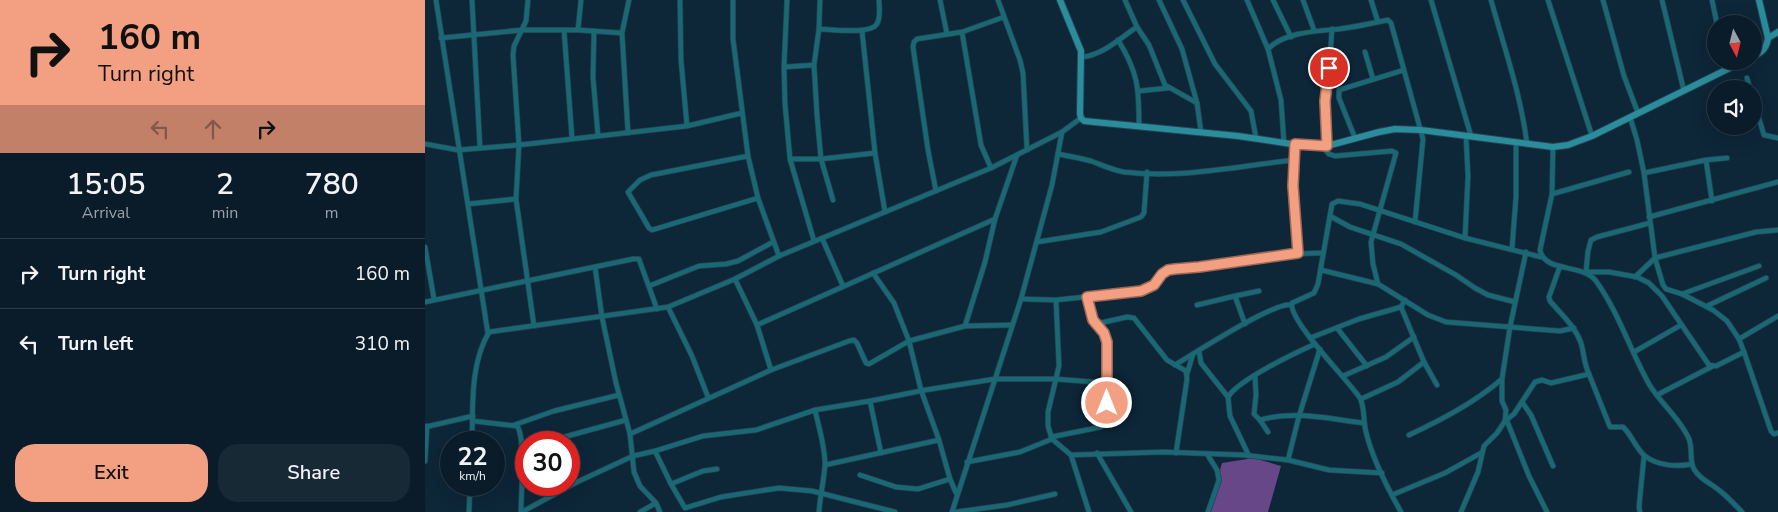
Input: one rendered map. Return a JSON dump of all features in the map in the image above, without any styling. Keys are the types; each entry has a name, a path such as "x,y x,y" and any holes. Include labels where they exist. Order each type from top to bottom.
{"street":[{"path":"435,0 488,334 475,379 472,431"},
{"path":"472,0 480,148"},
{"path":"528,0 526,21 513,46 513,55 519,145 516,199 534,326"},
{"path":"578,30 581,0"},
{"path":"628,133 622,33 629,0"},
{"path":"680,0 681,60 687,126"},
{"path":"733,0 733,40 748,156 757,198 779,256"},
{"path":"787,0 784,67 790,159 814,241"},
{"path":"820,0 819,29 814,65 821,159 833,200"},
{"path":"819,29 862,31 875,26 878,22 879,0"},
{"path":"939,0 947,34"},
{"path":"998,0 1023,73 1027,150"},
{"path":"1060,0 1081,51 1079,104 1081,118"},
{"path":"1125,0 1137,27 1149,45 1168,88 1197,103"},
{"path":"1159,0 1182,49 1197,103 1201,132"},
{"path":"1183,0 1215,64 1251,111 1255,138"},
{"path":"1247,0 1268,49 1281,100 1284,143"},
{"path":"1273,0 1291,37"},
{"path":"1303,0 1314,30"},
{"path":"1371,0 1378,22"},
{"path":"1431,0 1469,136 1465,238"},
{"path":"1491,0 1524,120 1527,144"},
{"path":"1548,0 1592,136"},
{"path":"1603,0 1638,113"},
{"path":"1662,0 1684,91"},
{"path":"1712,0 1715,15"},
{"path":"1759,0 1768,38 1763,50"},
{"path":"936,191 928,150 913,44 917,39 962,32 1004,17"},
{"path":"1268,49 1277,42 1314,30 1388,20 1391,22 1421,130 1423,146 1415,222"},
{"path":"1081,57 1092,56 1102,51 1137,27"},
{"path":"1331,29 1331,57 1325,101 1325,146 1329,154 1335,156 1395,152 1396,159 1373,234 1371,252 1379,284"},
{"path":"441,38 522,30 578,30 622,33"},
{"path":"563,30 572,138"},
{"path":"594,31 593,77 598,136"},
{"path":"862,31 875,153 885,212"},
{"path":"962,32 981,145 991,168"},
{"path":"1768,38 1778,32"},
{"path":"1118,40 1129,59 1139,91 1139,125"},
{"path":"1365,52 1373,79"},
{"path":"784,67 814,65"},
{"path":"1355,138 1339,98 1339,90 1404,70"},
{"path":"1081,118 1090,122 1139,125 1284,143 1325,146 1395,129 1421,130 1553,147 1567,145 1592,136 1728,70"},
{"path":"1139,91 1168,88"},
{"path":"425,144 458,150 519,145 687,126 743,113"},
{"path":"1630,117 1644,173 1655,258 1663,286 1707,306 1727,321 1739,339 1771,431 1774,434 1778,433"},
{"path":"488,334 491,331 668,307 735,279 779,256 991,168 1062,132 1081,118"},
{"path":"1762,128 1764,135 1778,138"},
{"path":"952,512 1021,299 1052,185 1062,132"},
{"path":"1512,249 1516,197 1516,142"},
{"path":"1295,144 1293,186 1298,253"},
{"path":"1541,257 1539,250 1552,194 1553,147"},
{"path":"790,159 821,159 875,153"},
{"path":"1058,154 1091,161 1108,169 1125,172 1193,174 1294,160"},
{"path":"965,326 985,262 995,219 1018,155"},
{"path":"748,156 651,176 640,180 628,192 652,230 757,198"},
{"path":"1644,173 1706,160 1727,158"},
{"path":"1706,160 1712,201"},
{"path":"1037,242 1101,232 1141,216 1144,213 1147,172"},
{"path":"1552,194 1629,172"},
{"path":"1649,217 1778,182"},
{"path":"468,204 516,199"},
{"path":"1175,365 1245,324 1283,305 1291,305 1298,299 1314,293 1321,270 1332,204 1338,201 1360,204 1465,238 1526,252 1560,266 1586,272 1609,272 1643,280 1655,288 1709,365 1713,366"},
{"path":"1330,216 1350,227 1401,244 1488,295 1515,302"},
{"path":"757,325 995,219"},
{"path":"1586,272 1591,240 1650,223"},
{"path":"1635,277 1655,258 1756,232 1778,230"},
{"path":"822,238 843,286"},
{"path":"649,286 699,266 738,261 773,242"},
{"path":"425,247 434,299"},
{"path":"1526,252 1510,327 1502,380 1502,401 1506,410 1506,421 1529,476 1547,512"},
{"path":"1021,299 1056,300 1141,291 1154,285 1162,274 1168,270 1298,253 1323,253"},
{"path":"425,302 481,289 639,259 657,309"},
{"path":"1560,266 1549,298 1574,328 1581,342 1585,366 1608,424 1610,427 1623,427 1645,456 1666,464 1682,466 1692,464"},
{"path":"1682,294 1759,266"},
{"path":"595,267 619,395 630,434 633,472 636,480 656,504 660,512"},
{"path":"1321,270 1379,284 1428,314 1446,322 1560,331 1574,328"},
{"path":"1586,272 1596,281 1619,319 1649,385 1689,438 1692,447 1693,468 1701,479 1718,489 1742,512"},
{"path":"873,273 894,303 909,341 921,390 957,495"},
{"path":"1707,306 1766,278"},
{"path":"735,279 757,325 771,370"},
{"path":"1197,305 1259,291"},
{"path":"1235,296 1245,324"},
{"path":"967,462 1020,452 1051,438 1105,426 1107,423 1107,342 1104,333 1093,320 1087,297"},
{"path":"1056,300 1059,366 1048,412 1048,426 1051,438 1071,455 1089,512"},
{"path":"1310,338 1401,307 1405,300"},
{"path":"1291,305 1310,338 1361,399 1366,434 1401,512"},
{"path":"668,307 692,356 708,398"},
{"path":"1401,307 1424,362 1437,385"},
{"path":"1739,339 1778,316"},
{"path":"1096,324 1127,317 1134,318 1167,360 1183,369 1187,375"},
{"path":"1634,352 1681,324"},
{"path":"630,434 771,370 854,340 866,363 871,363 909,341 965,326 1013,326"},
{"path":"1337,328 1367,366"},
{"path":"1343,376 1386,356 1413,336"},
{"path":"1228,397 1255,376 1315,344"},
{"path":"1288,460 1299,416 1320,349"},
{"path":"1199,350 1201,363 1228,397 1230,416 1249,456"},
{"path":"1657,395 1744,352"},
{"path":"1188,359 1201,363"},
{"path":"1176,453 1188,359"},
{"path":"1361,399 1398,382 1424,362"},
{"path":"1461,512 1478,472 1484,446 1497,433 1535,382 1542,380 1551,383 1589,374"},
{"path":"1255,376 1254,414 1268,432"},
{"path":"580,481 633,456 703,436 756,430 815,410 921,390 995,379 1055,379 1107,383"},
{"path":"1409,435 1446,418 1490,390 1502,380"},
{"path":"512,426 554,411 619,395"},
{"path":"870,401 881,453"},
{"path":"1521,402 1531,415 1553,466"},
{"path":"815,410 824,450 825,465 819,512"},
{"path":"1260,420 1273,416 1299,416 1364,423"},
{"path":"425,461 426,427 473,418 517,426 520,431"},
{"path":"580,435 626,420"},
{"path":"825,465 939,440"},
{"path":"655,451 686,510 721,497 779,488 812,491 895,512"},
{"path":"1097,453 1131,512"},
{"path":"1071,455 1097,453 1176,453 1249,456 1288,460 1329,470 1382,473"},
{"path":"1392,495 1445,473 1481,453"},
{"path":"1207,454 1217,470 1219,480 1207,512"},
{"path":"1640,512 1645,456"},
{"path":"671,484 703,471 717,469"},
{"path":"860,476 896,487 917,489 950,479"},
{"path":"956,512 1007,505 1055,494"},
{"path":"469,512 470,496"},
{"path":"521,512 522,496"},
{"path":"521,512 551,496"},
{"path":"640,512 656,504"}],"shaded area":[{"path":"1254,458 1281,466 1268,512 1208,512 1222,463"}],"route":[{"path":"1107,403 1107,342 1104,333 1093,320 1087,297 1149,289 1168,270 1286,253 1298,253 1293,186 1295,144 1327,146 1325,101 1329,68"}]}
